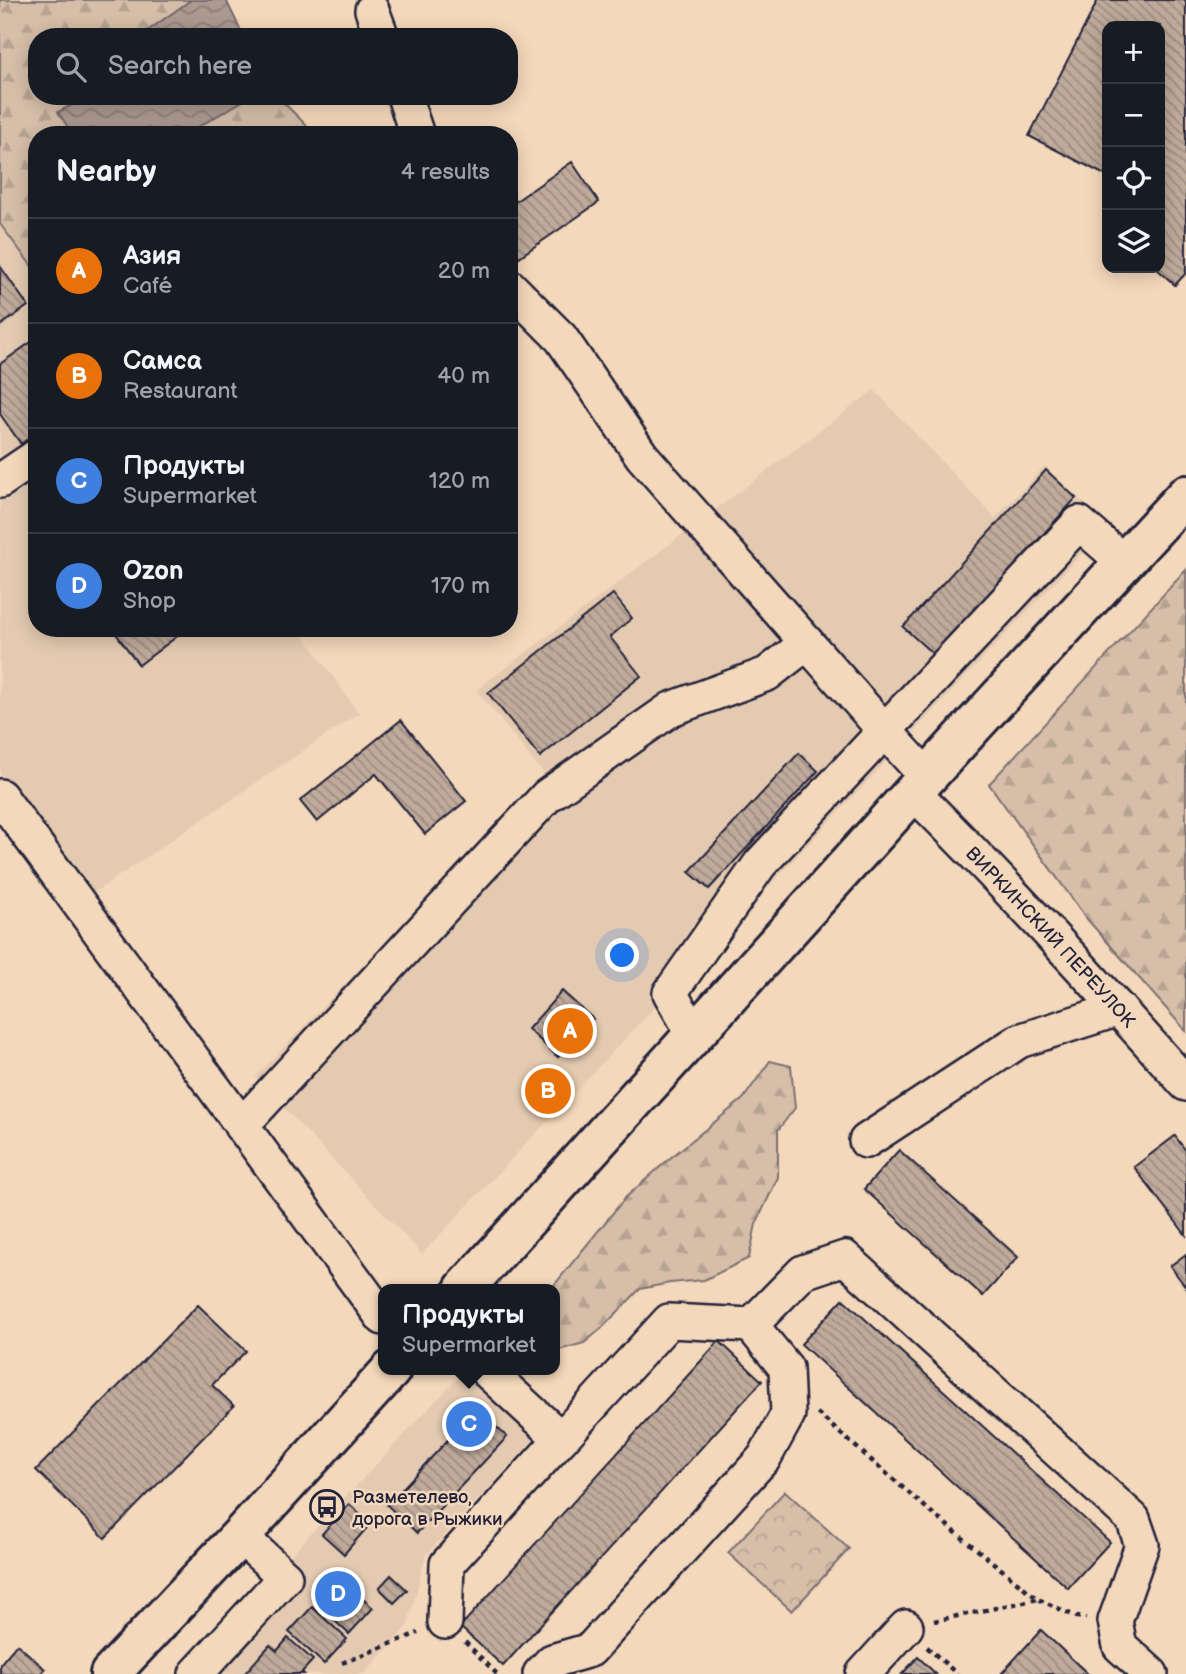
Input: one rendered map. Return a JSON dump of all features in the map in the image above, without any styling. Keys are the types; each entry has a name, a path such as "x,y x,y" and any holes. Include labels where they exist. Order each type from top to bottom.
{"main road":[{"path":"469,1284 1186,495"},
{"path":"110,1674 386,1375"}],"street":[{"path":"407,105 414,126"},
{"name":"ВИРКИНСКИЙ ПЕРЕУЛОК","path":"518,295 561,338 642,456 884,730 954,832 1186,1084"},
{"path":"0,481 28,462"},
{"path":"694,1035 670,993 760,864 1079,523 1124,562"},
{"path":"241,1126 547,796 671,709 767,674 807,643"},
{"path":"0,796 378,1311"},
{"path":"866,1141 1019,1041 1119,1009"},
{"path":"751,1325 803,1272 845,1258 1133,1519 1142,1545 1115,1620 1120,1646 1151,1674"},
{"path":"445,1622 447,1564 669,1321 751,1325 786,1368 788,1414 764,1458 590,1650 552,1661 540,1674"},
{"path":"491,1375 561,1439"},
{"path":"196,1674 285,1577 240,1536"},
{"path":"863,1674 905,1627"}],"path":[{"path":"787,1399 820,1415 932,1513 1038,1599 1077,1617 1115,1620"},
{"path":"905,1627 1038,1599"},
{"path":"342,1664 445,1622 497,1674"},
{"path":"905,1627 957,1674"}],"shaded area":[{"path":"0,225 28,261 28,637 304,637 359,713 89,896 0,773"},
{"path":"874,390 995,518 1045,466 1108,526 422,1254 255,1077 386,942 543,773 476,690"},
{"path":"460,1375 474,1375 536,1437 426,1555 407,1627 364,1674 179,1674"}],"green space":[{"path":"0,0 191,0 152,28 28,28 28,105 73,105 59,112 68,126 28,126 28,261 0,224"},
{"path":"236,105 286,105 307,126 199,126"},
{"path":"1186,570 1186,1031 1087,919 989,784"},
{"path":"770,1061 791,1066 795,1108 778,1130 778,1177 756,1224 749,1258 704,1280 640,1289 584,1343 560,1350 560,1284 555,1284 625,1198 743,1099"},
{"path":"785,1491 849,1549 792,1611 728,1553"}],"water":[{"path":"191,0 226,0 240,28 152,28"},
{"path":"72,105 236,105 199,126 67,126 58,112"}],"building":[{"path":"1098,0 1186,0 1186,273 1175,285 1162,273 1165,273 1165,21 1102,21 1102,173 1029,136"},
{"path":"572,162 599,202 518,258 518,200"},
{"path":"0,266 28,306 0,326"},
{"path":"28,344 28,439 21,444 0,414 0,364"},
{"path":"1046,470 1076,498 934,655 903,627"},
{"path":"613,594 632,618 610,637 641,676 540,757 488,693"},
{"path":"119,637 176,637 139,665"},
{"path":"401,720 466,801 425,834 376,774 317,822 300,801"},
{"path":"799,753 818,771 709,889 689,872"},
{"path":"562,991 593,1019 558,1057 528,1029"},
{"path":"1175,1136 1186,1151 1186,1235 1134,1167"},
{"path":"899,1150 1018,1257 983,1296 864,1189"},
{"path":"1186,1254 1186,1287 1170,1266"},
{"path":"843,1299 1110,1542 1068,1588 801,1344"},
{"path":"198,1305 246,1351 212,1385 234,1406 105,1538 36,1470"},
{"path":"719,1341 762,1381 503,1666 460,1627"},
{"path":"477,1409 507,1437 417,1533 387,1505"},
{"path":"349,1504 371,1523 344,1554 322,1534"},
{"path":"391,1575 407,1590 394,1603 379,1588"},
{"path":"342,1580 373,1608 349,1634 318,1605"},
{"path":"312,1607 347,1639 324,1664 289,1632"},
{"path":"1041,1630 1072,1659 1088,1674 1001,1674"},
{"path":"288,1638 313,1660 302,1672 304,1674 244,1674 270,1645 277,1651"},
{"path":"17,1644 45,1669 40,1674 0,1674 0,1664"},
{"path":"918,1657 936,1674 902,1674"}],"place":[{"name":"Азия","path":"570,1031"},
{"name":"Самса","path":"548,1091"},
{"name":"Продукты","path":"469,1424"},
{"name":"Разметелево, дорога в Рыжики","path":"327,1507"},
{"name":"Ozon","path":"338,1594"}]}
